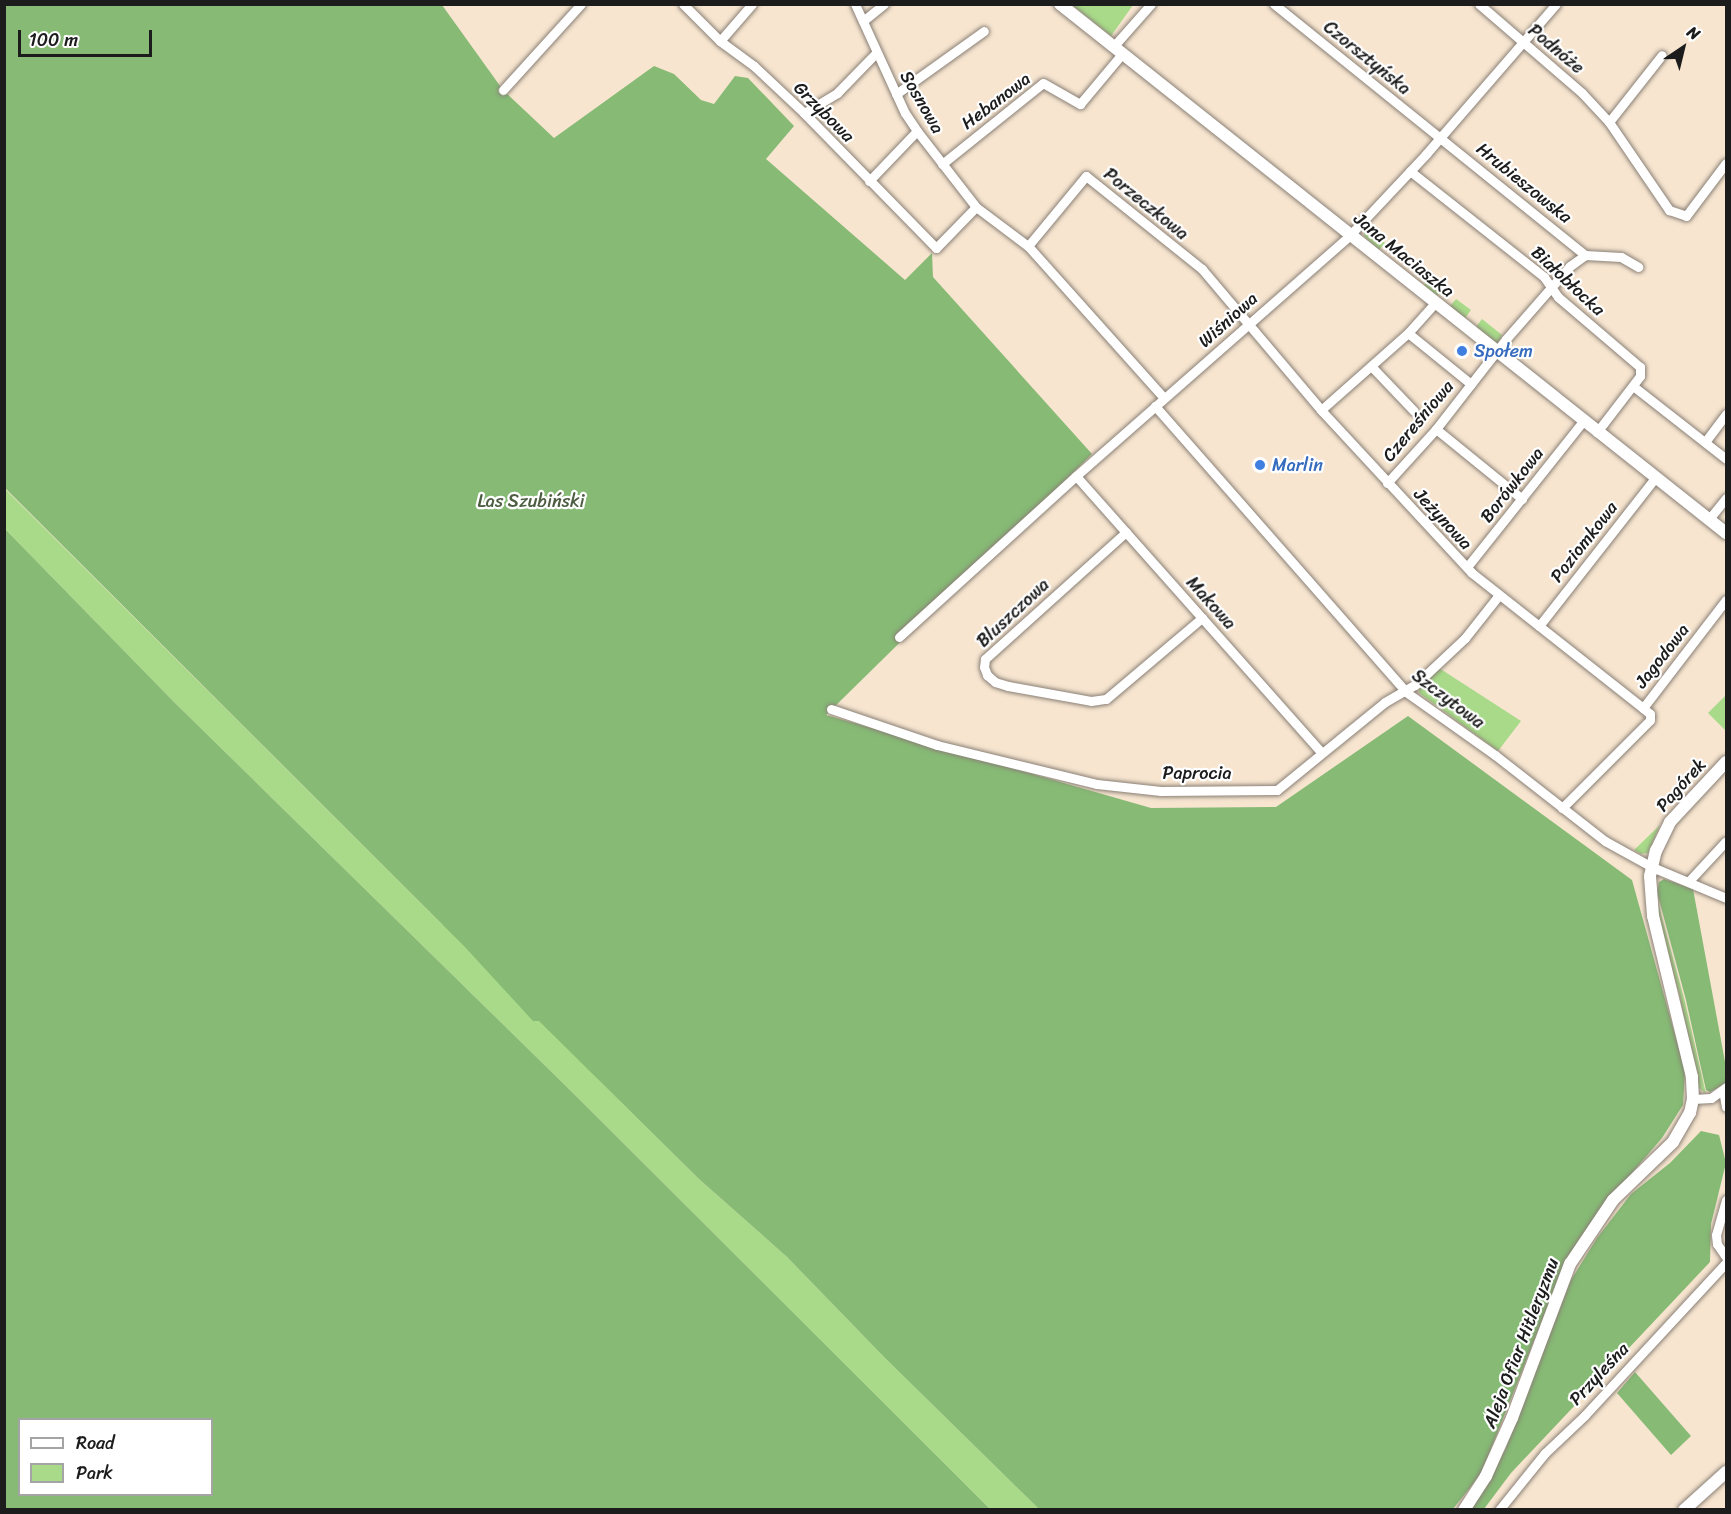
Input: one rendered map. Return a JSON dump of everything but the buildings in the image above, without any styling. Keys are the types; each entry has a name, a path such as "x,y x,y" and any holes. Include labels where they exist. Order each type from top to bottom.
{"street":[{"path":"503,90 581,4"},
{"name":"Grzybowa","path":"683,4 720,41 754,66 804,113 936,248 976,207"},
{"path":"720,41 752,4"},
{"name":"Sosnowa","path":"855,4 876,53 917,131 976,207"},
{"path":"863,21 884,4"},
{"name":"Jana Maciaszka","path":"1060,4 1726,533"},
{"path":"1118,50 1151,4"},
{"name":"Czorsztyńska","path":"1274,4 1440,138"},
{"name":"Podnóże","path":"1479,4 1582,93 1609,122 1669,210 1686,216 1726,163"},
{"name":"Wiśniowa","path":"899,637 1076,476 1350,235 1440,138 1556,4"},
{"path":"896,93 984,31"},
{"name":"Hebanowa","path":"942,164 1043,84 1080,104 1118,50"},
{"path":"804,113 837,93 876,53"},
{"path":"1609,122 1662,55"},
{"path":"869,181 917,131"},
{"name":"Hrubieszowska","path":"1440,138 1586,255"},
{"name":"Białobłocka","path":"1410,171 1544,277 1558,297 1640,367 1641,373 1633,386"},
{"name":"Porzeczkowa","path":"1028,246 1086,176 1202,269 1249,323"},
{"path":"976,207 1028,246 1164,398"},
{"path":"1586,255 1621,257 1638,267"},
{"name":"Czereśniowa","path":"1387,483 1436,429 1496,352 1552,286 1586,255"},
{"path":"1321,410 1408,333 1435,303"},
{"name":"Jeżynowa","path":"1249,323 1321,410 1467,567 1499,595 1643,708"},
{"path":"1408,333 1471,384"},
{"path":"1371,366 1414,411"},
{"path":"1597,432 1633,386 1726,459"},
{"name":"Szczytowa","path":"1155,406 1406,692 1495,755 1605,841 1652,867 1726,898"},
{"path":"1705,442 1726,414"},
{"name":"Borówkowa","path":"1467,567 1583,421"},
{"path":"1436,429 1522,499"},
{"name":"Makowa","path":"1076,476 1322,753"},
{"name":"Poziomkowa","path":"1539,626 1656,478"},
{"path":"1709,519 1726,498"},
{"name":"Bluszczowa","path":"1126,532 986,659 984,667 987,675 995,682 1008,686 1091,701 1106,699 1202,618"},
{"name":"Paprocia","path":"831,709 937,746 1097,784 1161,791 1277,790 1385,702 1406,692 1465,638 1499,595"},
{"name":"Jagodowa","path":"1562,808 1650,720 1650,714 1643,708 1726,600"},
{"name":"Pagórek","path":"1652,867 1661,840 1673,818 1726,762"},
{"path":"1689,881 1726,841"},
{"name":"Aleja Ofiar Hitleryzmu","path":"1464,1509 1486,1476 1512,1418 1570,1264 1613,1200 1677,1137 1687,1122 1693,1099 1692,1077 1651,906 1652,867"},
{"path":"1693,1099 1711,1098 1725,1089 1726,1107"},
{"path":"1726,1200 1716,1235 1717,1244 1726,1257"},
{"name":"Przyleśna","path":"1499,1509 1545,1453 1585,1415 1726,1263"},
{"path":"1684,1509 1726,1472"}],"green space":[{"name":"Las Szubiński","path":"4,5 442,5 503,90 554,138 654,66 674,74 701,100 714,104 735,76 748,78 794,126 766,159 905,280 932,253 933,277 1092,454 826,715 1151,808 1276,807 1408,716 1632,880 1685,1071 1683,1105 1662,1138 1602,1208 1564,1265 1481,1474 1490,1476 1505,1450 1571,1280 1597,1238 1631,1194 1670,1163 1701,1131 1719,1135 1726,1163 1711,1224 1710,1262 1511,1473 1484,1509 1469,1509 1480,1475 1453,1509 1039,1509 885,1358 787,1257 699,1179 539,1021 533,1021 464,946 5,488"},
{"path":"1072,5 1133,5 1111,36"},
{"path":"1371,223 1375,226 1376,235 1385,243 1379,250 1364,236 1364,231"},
{"path":"1429,278 1444,289 1437,296 1424,285"},
{"path":"1456,299 1471,310 1465,318 1450,306"},
{"path":"1482,319 1502,335 1499,341 1496,343 1476,327"},
{"path":"4,488 443,925 678,655 599,1080 699,1179 787,1257 885,1358 1039,1509 990,1509 574,1094 174,702 5,529"},
{"path":"5,529 174,702 574,1094 990,1509 5,1509"},
{"path":"1439,668 1521,721 1498,751 1419,693 1419,688"},
{"path":"1726,695 1726,731 1708,713"},
{"path":"1660,825 1648,853 1641,854 1634,850"},
{"path":"1664,879 1693,889 1726,1067 1726,1083 1710,1092 1706,1090 1686,1000 1657,892 1659,882"},
{"path":"1655,892 1685,1002 1706,1094 1698,1087 1679,993 1658,919"},
{"path":"1635,1372 1691,1436 1671,1455 1617,1393"}],"place":[{"name":"Społem","path":"1462,351"},
{"name":"Marlin","path":"1260,465"}]}
